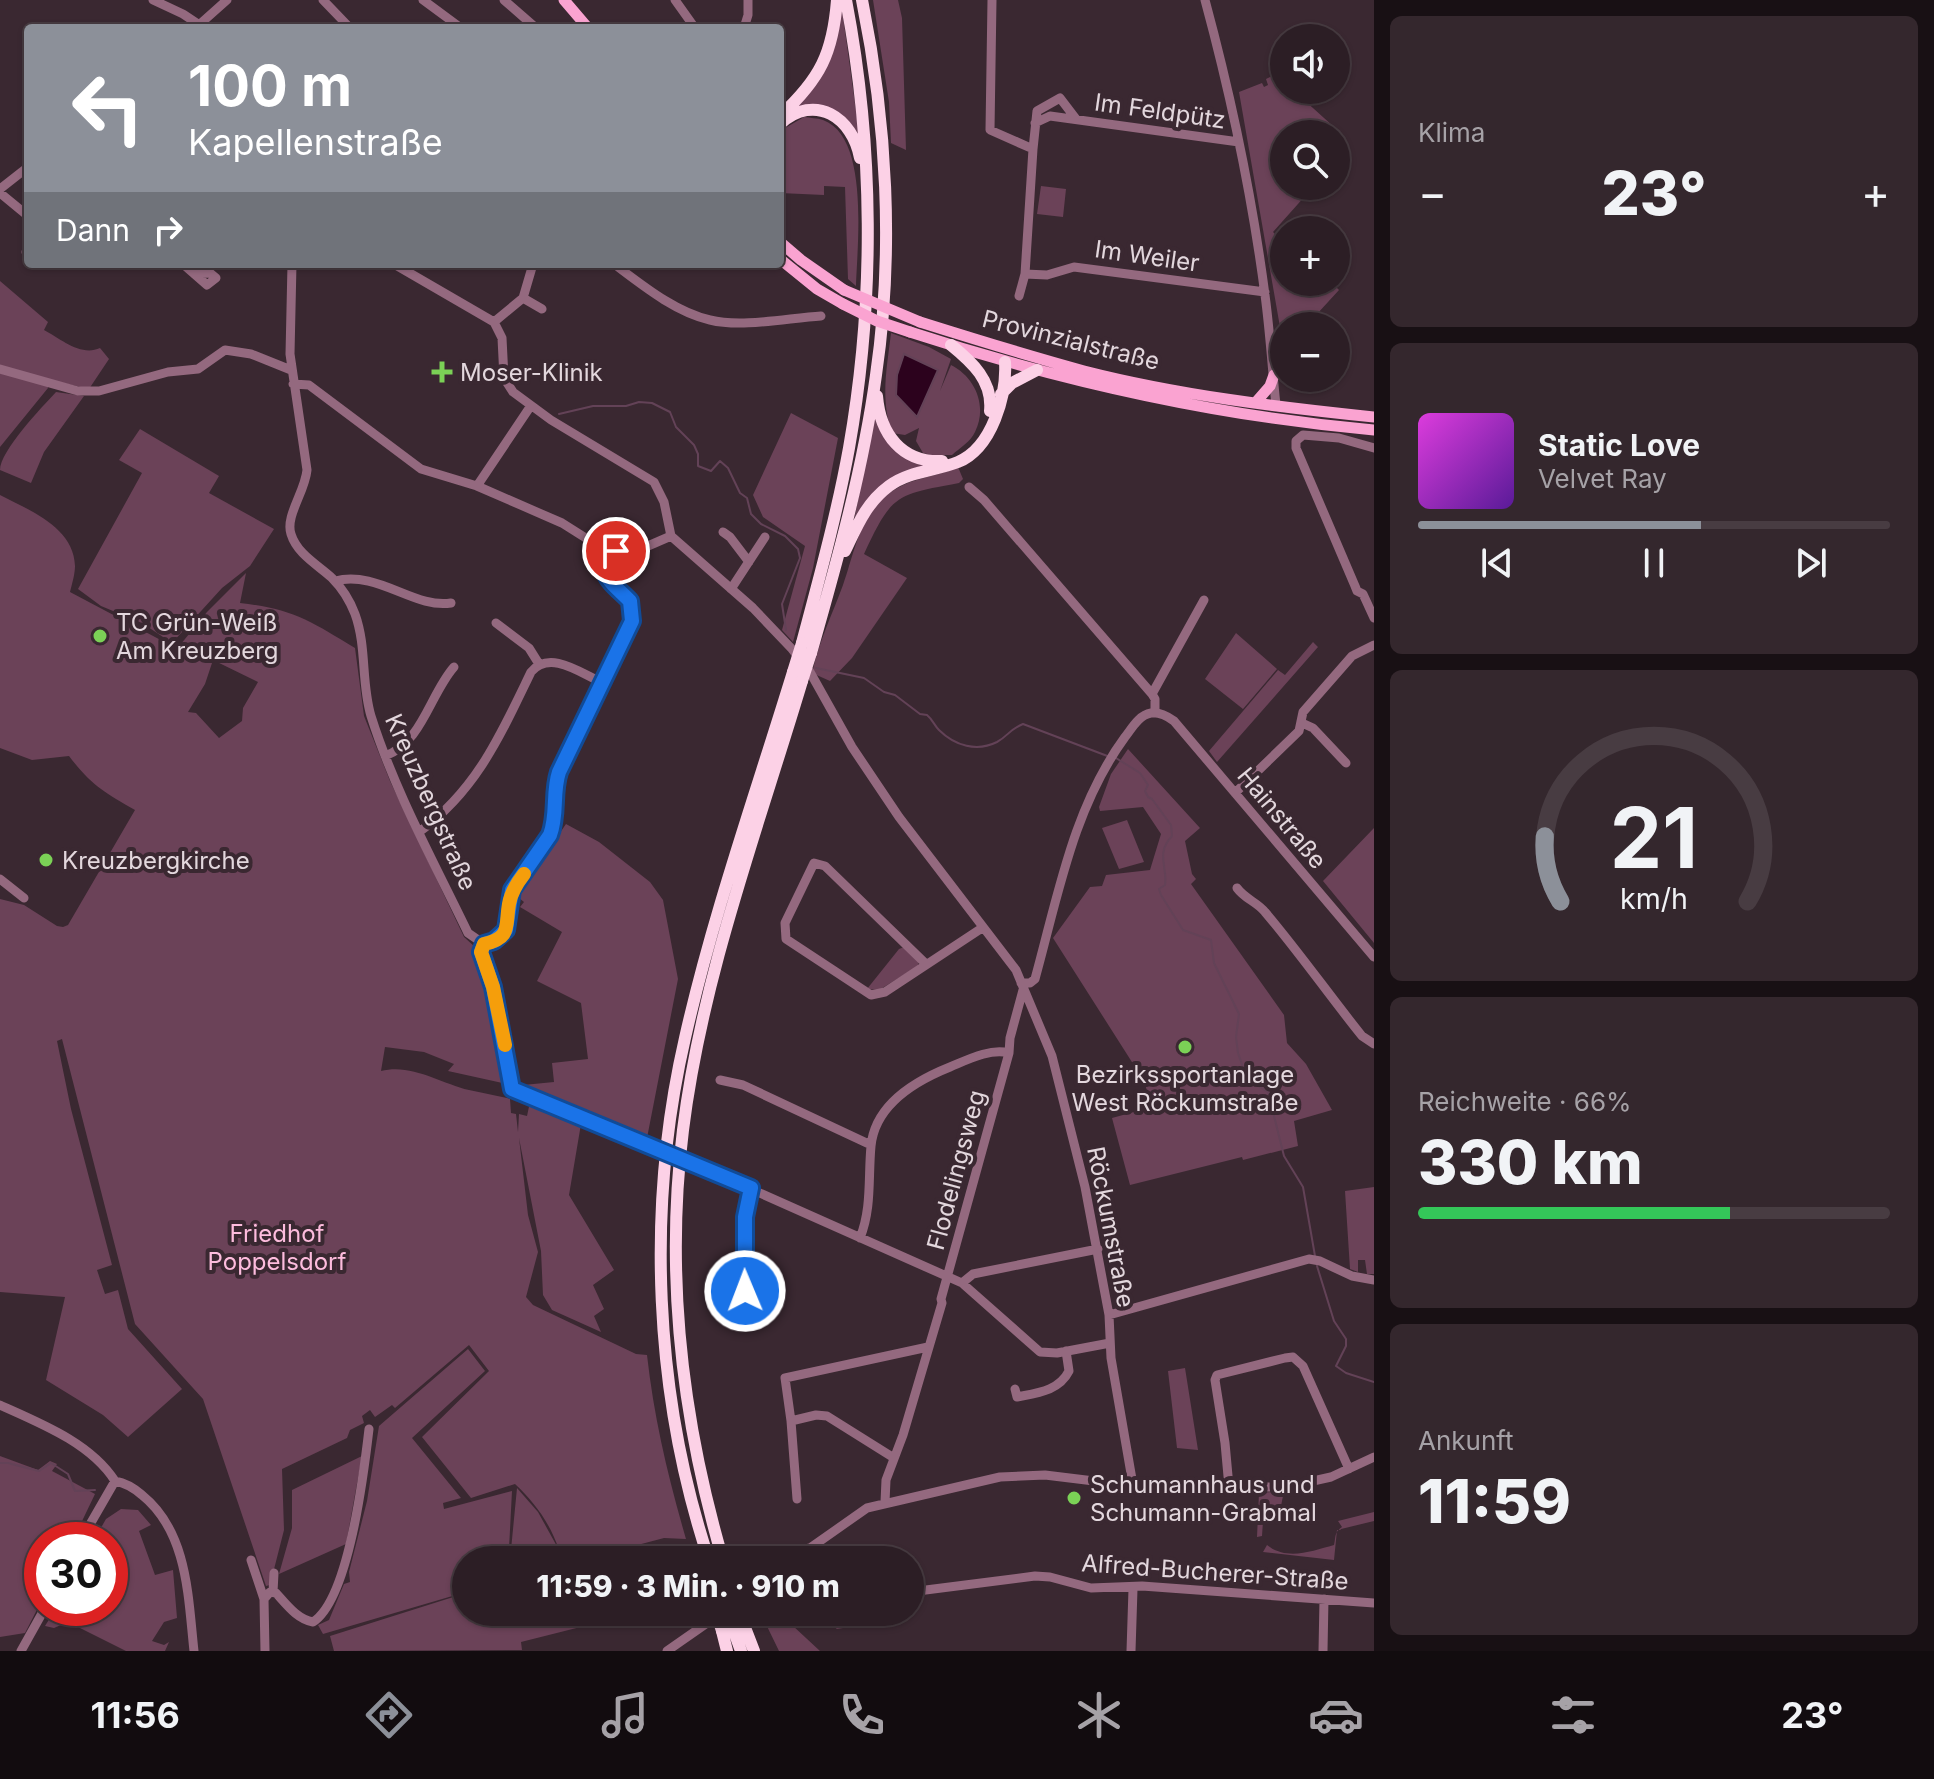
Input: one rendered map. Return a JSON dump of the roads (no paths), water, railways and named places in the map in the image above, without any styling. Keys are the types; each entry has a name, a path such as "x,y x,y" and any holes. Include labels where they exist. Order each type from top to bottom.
{"highway":[{"path":"784,112 821,70 833,37 837,0"},
{"path":"720,1546 697,1454 682,1367 675,1293 679,1170 691,1083 708,998 798,676 855,411 866,274 866,189 862,96 846,0"},
{"path":"833,575 857,481 876,376 884,278 885,204 881,129 873,51 862,0"},
{"path":"784,121 794,114 809,110 821,111 841,120 858,146 866,189"},
{"path":"951,345 976,367 996,396"},
{"path":"802,648 863,512 880,493 905,477 965,455 987,426 996,396 994,381 1005,362"},
{"path":"996,396 1012,383 1037,370"},
{"path":"876,376 878,412 883,427 895,445 911,457 942,464"},
{"path":"703,1546 687,1480 667,1365 662,1297 665,1166 676,1081 695,994 798,676"},
{"path":"727,1651 728,1626"},
{"path":"731,1626 741,1651"},
{"path":"735,1626 754,1651"}],"main road":[{"path":"564,0 585,24"},
{"name":"Provinzialstraße","path":"784,245 844,290 920,322 1000,347 1085,371 1143,383 1374,417"},
{"name":"Provinzialstraße","path":"784,262 817,289 877,321 1005,362 1146,396 1288,421 1374,430"},
{"path":"1000,347 1005,362 1022,353"},
{"path":"1256,402 1270,386"},
{"path":"1255,415 1276,405 1288,421"}],"street":[{"path":"153,0 198,24"},
{"path":"204,24 227,0"},
{"path":"323,0 346,24"},
{"path":"423,0 456,24"},
{"path":"504,0 531,24"},
{"path":"675,0 692,24"},
{"path":"745,24 748,0"},
{"path":"992,0 990,130 1033,149"},
{"path":"1205,0 1229,89 1265,292 1270,338"},
{"name":"Im Feldpütz","path":"1035,123 1037,111 1060,98 1076,119"},
{"name":"Im Feldpütz","path":"1035,123 1050,116 1239,142"},
{"path":"1019,296 1025,274 1035,123"},
{"path":"24,170 0,191 24,212"},
{"name":"Im Weiler","path":"1025,274 1047,275 1074,267 1265,292"},
{"path":"187,268 194,274"},
{"name":"Kreuzbergstraße","path":"292,268 291,370 307,470 302,493 293,510 290,530 301,552 335,581 354,611 360,631 368,704 385,756 468,933 484,944"},
{"path":"401,268 494,322 502,338 504,378 513,392 530,407 654,482 664,502 671,536 655,545 616,551 607,561 605,574 608,581 630,601 633,614 559,772 554,786 554,825 550,835 512,890 506,930 494,941 484,944 481,952 493,987 512,1089 751,1188 962,1283 1031,1346 1049,1354 1110,1343"},
{"path":"494,322 523,298 532,268"},
{"path":"620,268 682,309 706,320 729,323 821,316"},
{"path":"523,298 542,309"},
{"path":"0,369 87,392 110,389 168,372 198,369 220,351 229,349 291,370"},
{"path":"293,384 309,385 421,469 477,486 562,523 611,554"},
{"path":"1275,392 1276,405"},
{"path":"477,486 530,407"},
{"path":"1374,448 1315,435 1303,435 1296,441 1296,448 1357,591 1363,594 1374,618"},
{"path":"969,487 984,500 1155,699 1155,713 1140,718 1111,756 1082,814 1038,968 1022,986"},
{"path":"723,532 749,562"},
{"name":"Röckumstraße","path":"671,536 802,648 852,747 982,928 1016,970 1061,1084 1098,1249 1133,1485"},
{"path":"731,589 765,537"},
{"path":"335,581 345,578 384,584 421,599 451,603"},
{"path":"1363,594 1374,588"},
{"path":"1152,694 1204,600"},
{"path":"496,623 520,640 539,664"},
{"path":"1235,793 1292,738 1302,723 1303,712 1352,656 1374,645"},
{"path":"419,832 447,811 474,778 500,736 531,672 539,664 554,662 603,683"},
{"path":"385,756 399,750 413,735 444,678 454,667"},
{"name":"Hainstraße","path":"1155,713 1174,721 1374,957"},
{"path":"1302,723 1313,728 1346,763"},
{"path":"926,964 825,866 814,863 785,923 785,935 790,942 871,995 885,992 982,928"},
{"path":"0,879 24,898"},
{"path":"1237,888 1243,896 1259,904 1360,1033 1374,1044"},
{"name":"Flodelingsweg","path":"885,1502 886,1480 928,1347 931,1321 937,1302 941,1299 1009,1053 1021,1022 1025,1005 1022,986"},
{"name":"Flodelingsweg","path":"1009,1053 1022,986"},
{"path":"1021,1022 1031,1018 1038,1021"},
{"path":"860,1238 867,1215 871,1145 884,1112 910,1089 959,1063 995,1052 1009,1053"},
{"path":"720,1080 743,1085 871,1145"},
{"path":"750,1304 745,1291 744,1251 747,1201 751,1188"},
{"path":"962,1283 973,1274 1098,1249"},
{"path":"1109,1315 1316,1260 1352,1276 1374,1280"},
{"path":"797,1499 785,1378 928,1347"},
{"path":"1006,1400 1016,1393 1047,1391 1064,1378 1069,1371 1066,1351"},
{"path":"1229,1487 1215,1380 1217,1375 1285,1358 1298,1360 1349,1469"},
{"path":"0,1405 80,1447 107,1468 115,1481 140,1494 167,1523 180,1553 194,1651"},
{"path":"791,1421 822,1414 894,1458"},
{"path":"251,1560 268,1595 302,1619 313,1622 323,1613 340,1577 352,1538 369,1429"},
{"path":"812,1546 858,1514 885,1502 1011,1475 1045,1475 1143,1487 1286,1487 1313,1482 1374,1457"},
{"path":"91,1522 115,1481"},
{"path":"265,1651 268,1595 274,1573"},
{"name":"Alfred-Bucherer-Straße","path":"924,1590 1035,1576 1091,1588 1133,1589 1142,1586 1374,1603"},
{"path":"1131,1651 1133,1589"},
{"path":"1323,1651 1324,1599"},
{"path":"21,1651 35,1626"},
{"path":"667,1651 712,1626"}],"waterway":[{"path":"559,414 593,406 626,406 639,402 652,403 670,412 676,427 694,445 698,466 711,471 720,461 728,468 740,493 747,498 751,514 761,524 785,536 798,549 800,558 782,604 786,630"},
{"path":"816,668 864,678 884,692 895,695 920,714 927,715 945,736 966,746 989,745 1023,724 1110,757"},
{"path":"1116,758 1140,773 1148,785 1145,791 1148,797 1171,825 1172,836 1163,855 1165,885 1159,889 1161,895 1183,930 1211,940 1214,963 1239,1014 1236,1037 1247,1079 1268,1092 1284,1156 1303,1187 1315,1256"},
{"path":"1317,1266 1334,1321 1346,1339 1346,1346 1336,1366 1346,1373 1374,1382"},
{"path":"0,1463 39,1471 51,1463 68,1474 75,1491 95,1490"}],"place":[{"name":"Moser-Klinik","path":"442,372"},
{"name":"TC Grün-Weiß Am Kreuzberg","path":"100,636"},
{"name":"Kreuzbergkirche","path":"46,860"},
{"name":"Bezirkssportanlage West Röckumstraße","path":"1185,1047"},
{"name":"Schumannhaus und Schumann-Grabmal","path":"1074,1498"}],"park label":[{"name":"Friedhof Poppelsdorf","path":"277,1247"}]}
